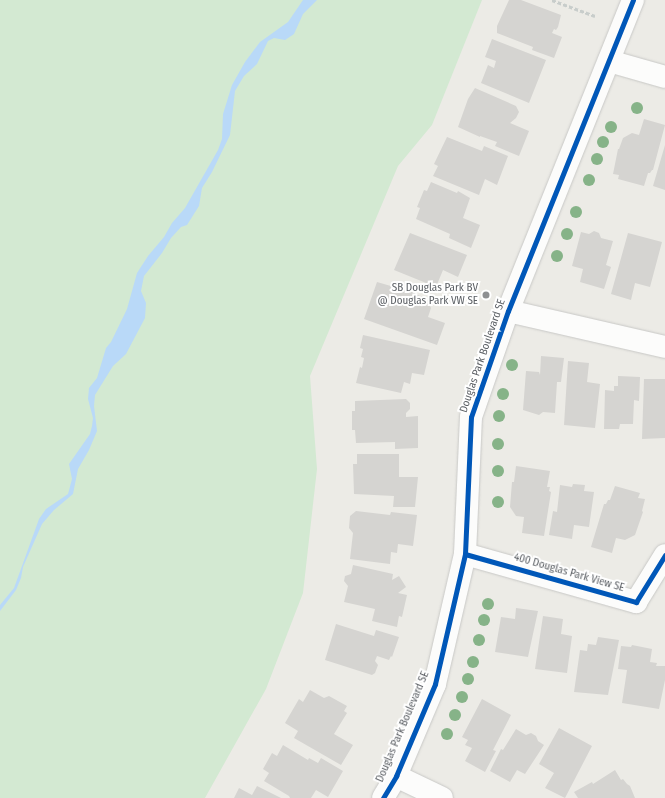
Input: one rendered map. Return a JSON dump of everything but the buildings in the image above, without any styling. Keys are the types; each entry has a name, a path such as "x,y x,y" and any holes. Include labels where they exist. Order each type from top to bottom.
{"street":[{"name":"Douglas Park Boulevard SE","path":"383,798 396,776 435,684 465,554 471,417 508,310 633,0"},
{"path":"609,61 665,77"},
{"path":"508,310 665,347"},
{"name":"400 Douglas Park View SE","path":"465,554 636,602 665,555"},
{"path":"396,776 442,798"}],"path":[{"path":"552,0 595,16"}],"green space":[{"path":"0,0 482,0 432,125 398,166 310,376 317,469 303,593 266,689 205,798 0,798"}],"water":[{"path":"303,0 317,0 303,14 294,34 285,40 274,38 268,41 257,64 244,76 235,91 230,135 212,172 202,188 199,206 187,225 181,227 171,238 162,253 144,276 141,291 146,303 145,318 126,354 113,366 95,395 94,406 97,431 89,450 78,469 73,494 54,510 42,524 23,567 21,578 16,590 0,611 0,605 14,588 39,519 46,509 68,494 72,479 69,464 90,434 92,426 93,418 88,399 89,388 97,378 106,348 111,342 127,309 137,273 148,256 164,237 172,223 185,208 218,150 222,139 223,114 232,85 245,62 260,42 288,22"}],"cycle path":[{"path":"383,798 396,776 435,684 465,554 471,417 508,311 633,0"},
{"path":"465,554 636,602 665,555"}],"place":[{"name":"SB Douglas Park BV @ Douglas Park VW SE","path":"486,295"}]}
